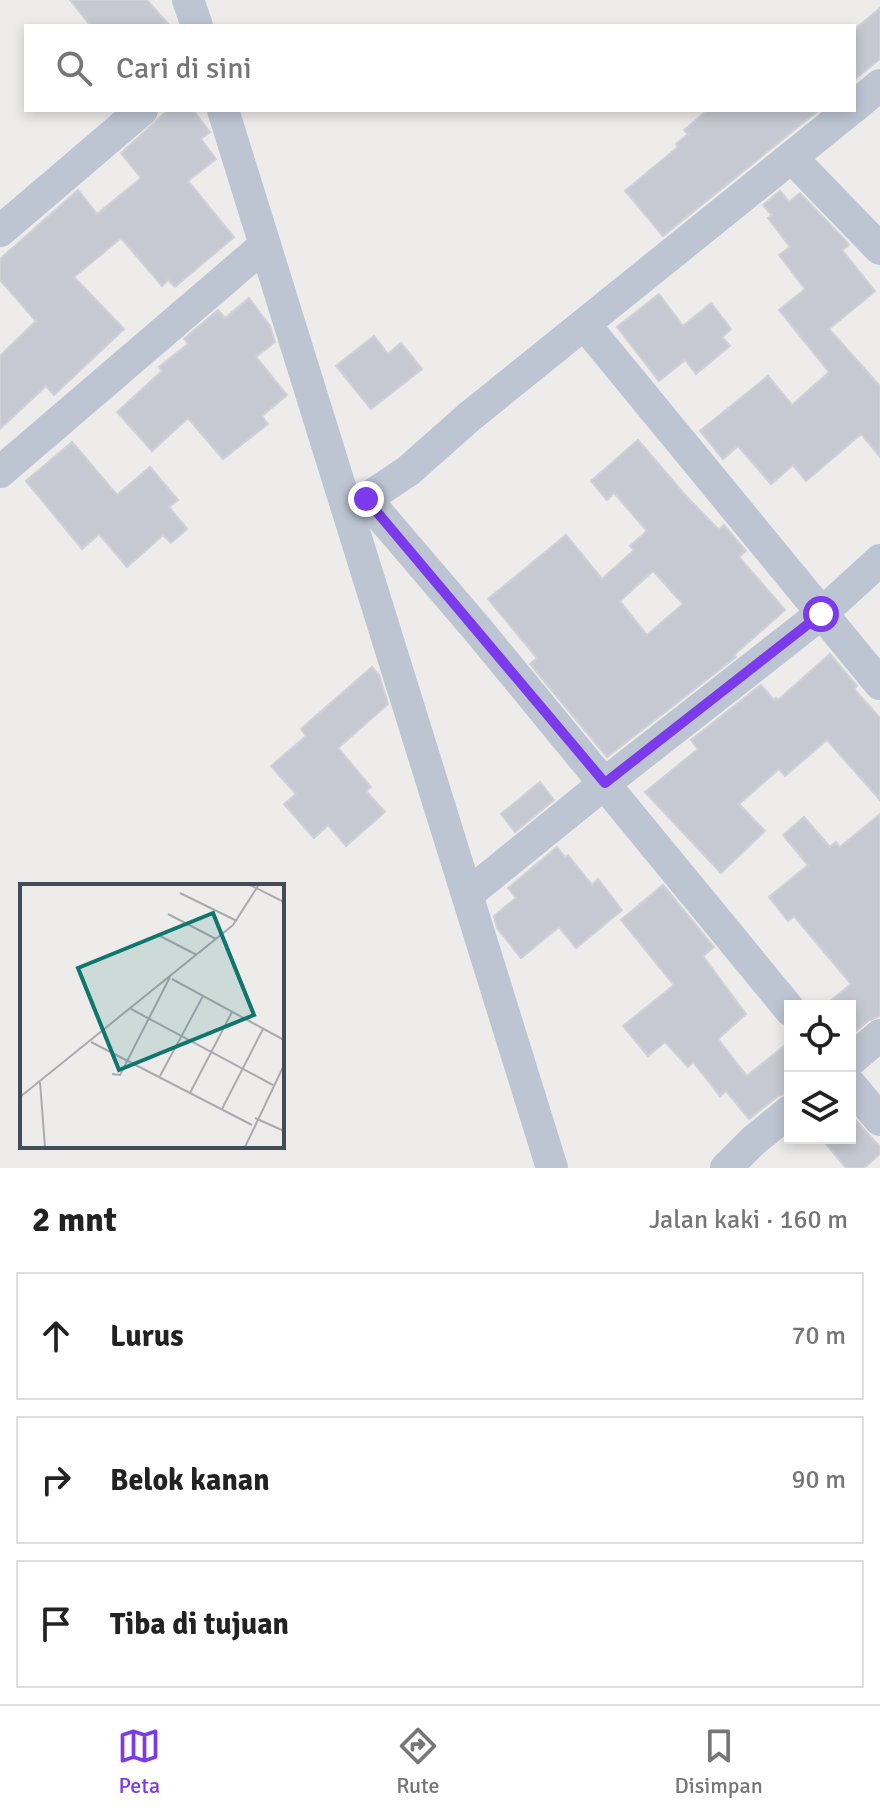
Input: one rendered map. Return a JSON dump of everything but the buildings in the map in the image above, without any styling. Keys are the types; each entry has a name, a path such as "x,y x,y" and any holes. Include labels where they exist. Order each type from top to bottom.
{"street":[{"path":"188,0 196,24"},
{"path":"856,105 880,85"},
{"path":"0,231 140,112"},
{"path":"224,112 265,245 356,504 468,894 552,1168"},
{"path":"356,504 408,471 469,417 847,112"},
{"path":"792,158 880,249"},
{"path":"0,472 265,245"},
{"path":"585,325 880,684"},
{"path":"356,504 605,783 784,1003"},
{"path":"468,894 821,614 880,560"},
{"path":"856,1056 880,1035"},
{"path":"856,1091 880,1120"},
{"path":"726,1168 784,1116"}],"route":[{"path":"366,499 605,783 821,614"}]}
